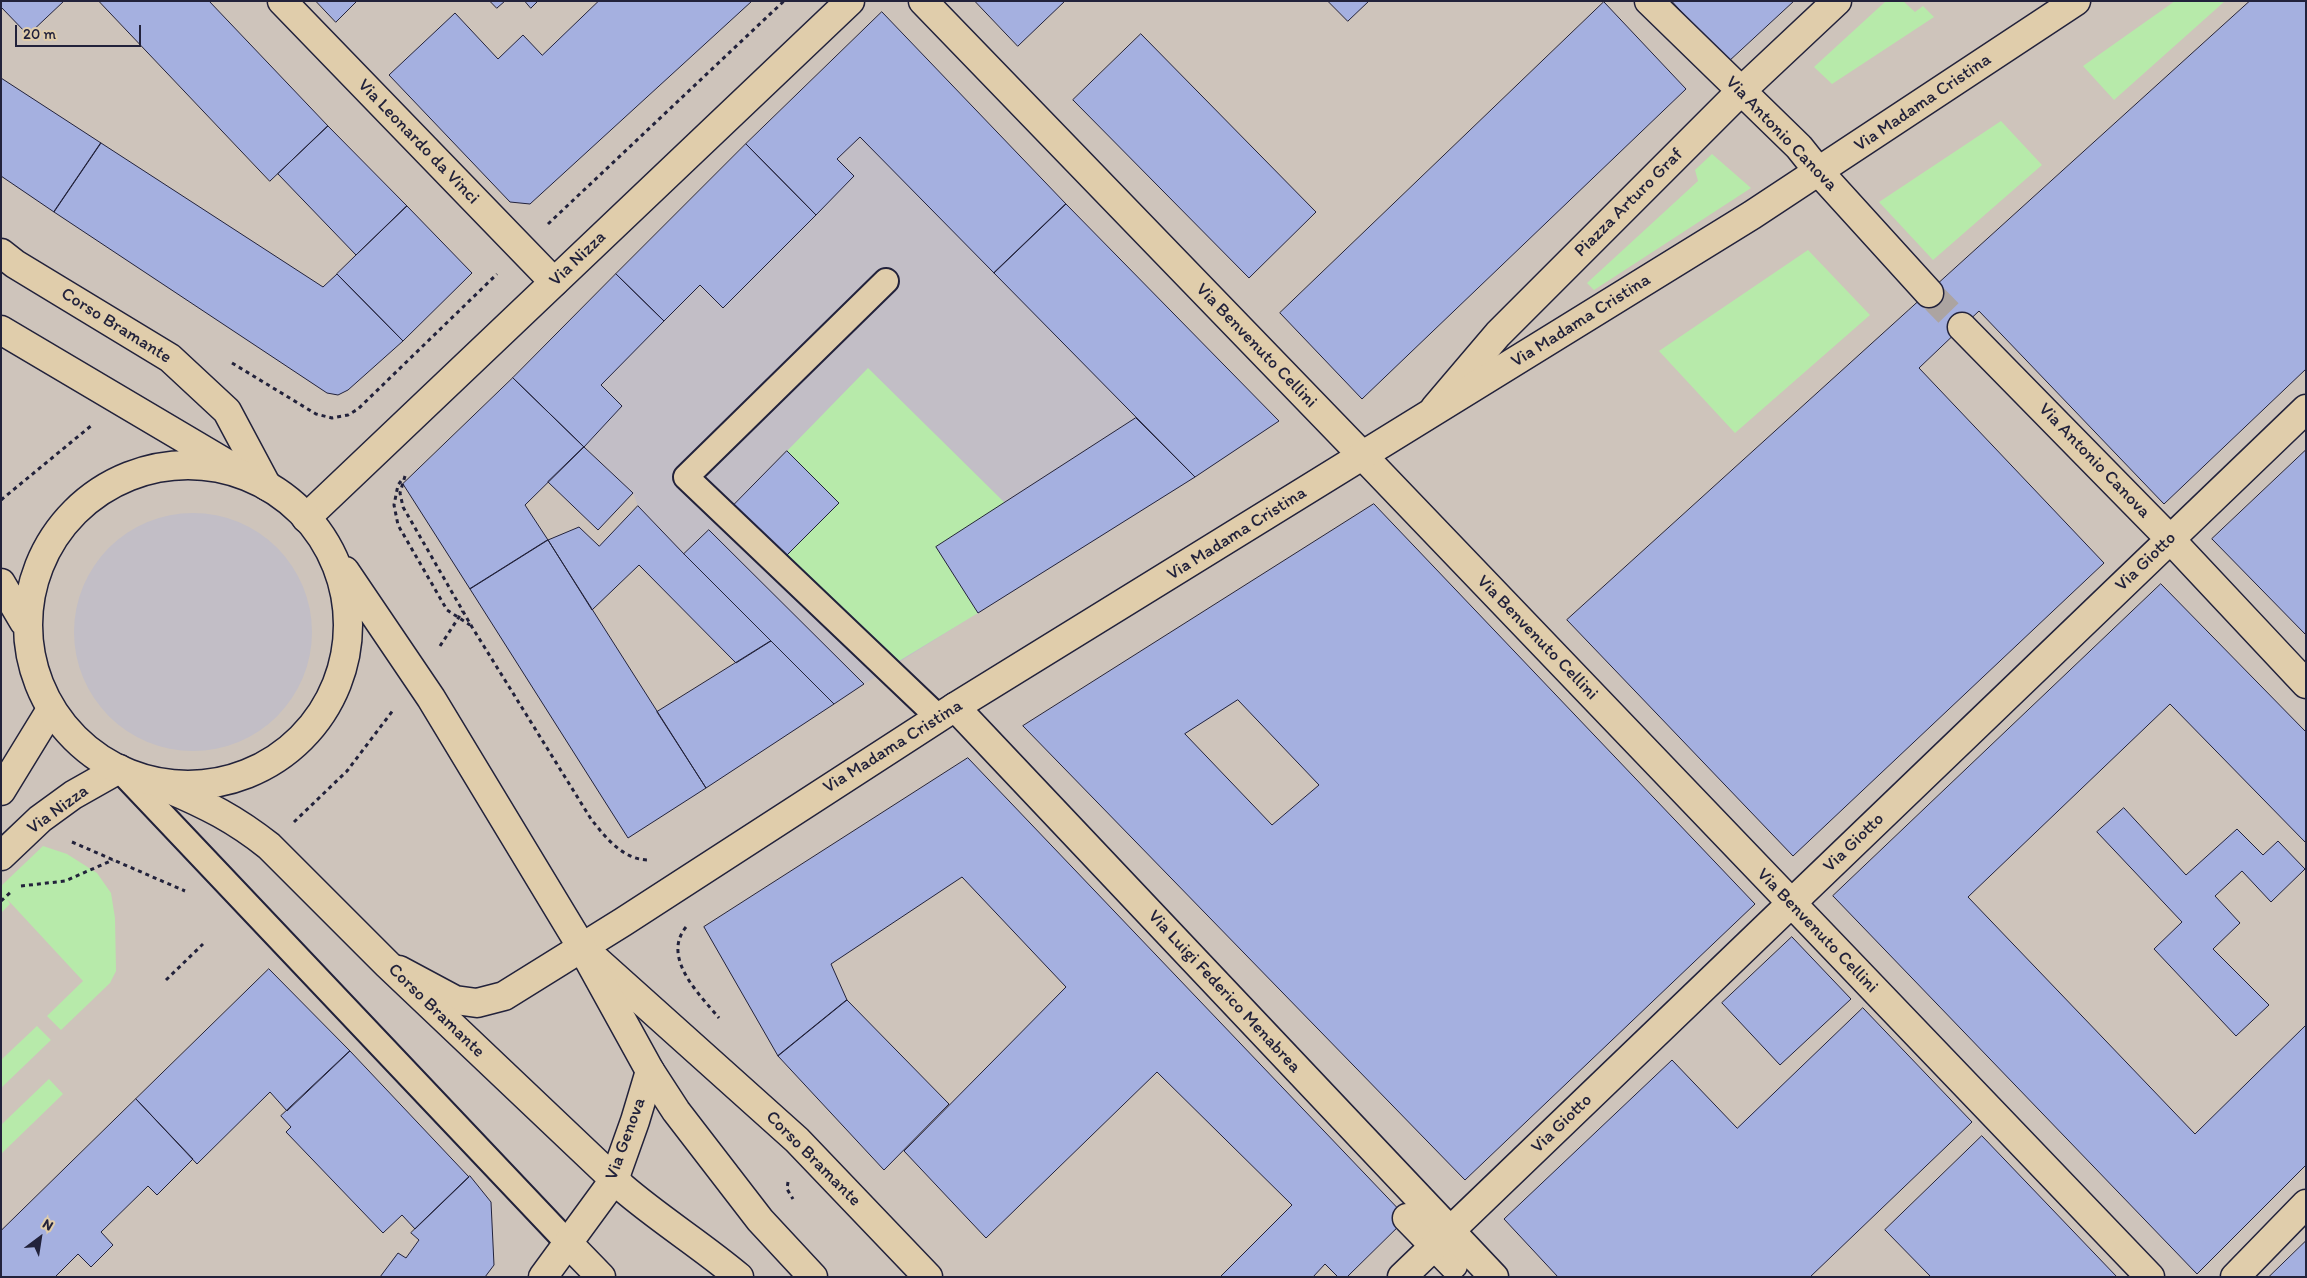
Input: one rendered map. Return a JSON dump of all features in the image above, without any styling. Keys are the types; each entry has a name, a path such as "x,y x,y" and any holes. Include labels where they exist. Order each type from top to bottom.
{"street":[{"name":"Via Leonardo da Vinci","path":"282,1 554,282"},
{"name":"Via Nizza","path":"306,518 850,1"},
{"name":"Via Benvenuto Cellini","path":"923,1 1363,456 2150,1277"},
{"name":"Via Antonio Canova","path":"1649,1 1799,148 1929,293"},
{"name":"Piazza Arturo Graf","path":"1431,413 1498,334 1740,92 1837,1"},
{"name":"Via Madama Cristina","path":"387,964 456,1000 477,1003 504,996 581,946 623,922 947,713 1819,172 2076,1"},
{"name":"Corso Bramante","path":"1,253 14,264 170,358 227,411 268,486 306,518 323,536 418,677 581,946 650,1071 676,1111 760,1220 814,1277"},
{"name":"Via Antonio Canova","path":"1962,327 2170,539 2306,684"},
{"path":"1,330 268,486"},
{"name":"Via Giotto","path":"1402,1277 1446,1248 1791,904 2306,409"},
{"path":"24,622 29,590 45,549 74,516 92,500 142,473 170,465 199,465 236,469"},
{"path":"1,583 24,622 36,681 50,711 76,744 119,769 180,784 214,784 241,779 268,768 306,736 320,716 339,681 343,661 347,604 337,559"},
{"path":"1,791 50,711"},
{"name":"Via Luigi Federico Menabrea","path":"947,713 1446,1248 1494,1277"},
{"name":"Via Nizza","path":"1,856 40,820 73,795 119,769"},
{"name":"Corso Bramante","path":"119,769 207,805 248,828 269,846 387,964 614,1180 646,1208 718,1259 739,1277"},
{"name":"Corso Bramante","path":"581,946 797,1140 928,1277"},
{"name":"Via Genova","path":"543,1277 614,1180 636,1120 650,1071"},
{"path":"2235,1277 2306,1204"},
{"path":"1407,1218 1446,1248"},
{"path":"568,1243 601,1277"}],"lane":[{"path":"886,280 686,477 947,713"},
{"path":"119,769 568,1243"}],"path":[{"path":"231,362 316,414 332,418 348,415 358,409 522,249 784,1"},
{"path":"472,627 447,610 398,525 394,505 398,485 407,473 403,478 400,493 403,507 472,627 591,819 610,843 637,860 652,860"},
{"path":"269,846 347,771 418,677 463,611"},
{"path":"63,838 199,897 225,879"},
{"path":"1,901 16,887 65,881 113,860"},
{"path":"691,922 684,929 678,948 682,972 724,1026"},
{"path":"166,980 203,944"}],"shaded area":[{"path":"882,12 1066,204 1279,421 1195,477 864,684 710,531 684,554 638,506 633,493 513,378 746,144"},
{"path":"193,513 227,518 238,522 259,533 277,548 292,566 303,587 307,598 312,632 307,666 303,677 292,698 277,716 259,731 238,742 227,746 193,751 159,746 148,742 127,731 109,716 94,698 83,677 79,666 74,632 79,598 83,587 94,566 109,548 127,533 148,522 159,518"}],"green space":[{"path":"1886,1 1903,1 1915,12 1923,6 1934,17 1832,84 1814,67"},
{"path":"2175,1 2225,1 2114,100 2083,66"},
{"path":"2001,121 2042,165 1933,260 1879,202"},
{"path":"1712,154 1751,188 1594,290 1587,283 1698,181 1695,170"},
{"path":"1808,250 1870,315 1735,433 1659,351"},
{"path":"868,368 1005,503 936,547 978,613 894,664 782,560 839,503 787,451"},
{"path":"43,846 67,854 97,873 111,893 115,918 116,971 110,983 61,1030 47,1016 83,981 7,899 10,904 1,913 1,886"},
{"path":"37,1026 51,1040 1,1088 1,1060"},
{"path":"49,1079 63,1094 1,1154 1,1125"}],"building":[{"path":"1,1 64,1 28,35 1,7"},
{"path":"99,1 209,1 328,126 270,181"},
{"path":"316,1 357,1 336,22"},
{"path":"490,1 505,1 497,8"},
{"path":"525,1 538,1 531,8"},
{"path":"599,1 752,1 530,204 510,202 389,75 455,13 498,59 523,35 542,55"},
{"path":"975,1 1065,1 1018,46"},
{"path":"1328,1 1369,1 1348,21"},
{"path":"1672,1 1794,1 1728,62"},
{"path":"2250,1 2306,1 2306,369 2164,504 1979,311 1962,327 1919,368 2104,563 1793,856 1567,620"},
{"path":"1604,2 1686,89 1362,399 1280,313"},
{"path":"882,12 1066,204 994,273 860,137 837,159 854,176 816,215 746,144"},
{"path":"1141,34 1316,212 1249,278 1073,100"},
{"path":"1,78 101,143 54,212 1,176"},
{"path":"328,126 407,206 356,255 278,174"},
{"path":"101,143 323,287 337,274 403,341 348,390 338,395 327,393 54,212"},
{"path":"746,144 816,215 723,308 700,285 664,321 616,274"},
{"path":"1066,204 1279,421 1195,477 994,273"},
{"path":"407,206 472,273 403,341 337,274"},
{"path":"616,274 664,321 601,385 622,406 584,447 513,378"},
{"path":"513,378 584,447 525,505 548,540 470,589 403,484"},
{"path":"1136,418 1195,477 978,613 936,547"},
{"path":"584,447 633,493 598,530 548,482"},
{"path":"2306,450 2306,635 2212,539"},
{"path":"787,451 839,503 782,560 730,509"},
{"path":"1374,504 1755,904 1465,1180 1023,726","holes":["1238,700 1319,785 1272,825 1185,734"]},
{"path":"638,506 771,641 736,663 639,565 592,610 548,540 579,527 599,546"},
{"path":"709,530 864,684 834,704 684,554"},
{"path":"548,540 706,788 628,838 470,589"},
{"path":"2161,584 2306,732 2306,843 2170,704 1968,897 2195,1134 2306,1025 2306,1165 2197,1274 1833,896"},
{"path":"771,641 834,704 706,788 657,712"},
{"path":"968,758 1407,1218 1347,1277 1338,1277 1325,1264 1313,1277 1220,1277 1292,1205 1157,1072 986,1238 904,1151 1066,987 962,877 831,964 847,1000 778,1056 704,927"},
{"path":"2124,808 2186,875 2237,829 2263,855 2278,841 2305,869 2271,902 2242,871 2215,896 2240,923 2213,949 2269,1005 2236,1036 2154,949 2182,922 2097,832"},
{"path":"1792,937 1851,999 1780,1065 1722,1003"},
{"path":"269,969 350,1051 287,1111 270,1092 197,1164 136,1099"},
{"path":"847,1000 949,1104 884,1170 778,1056"},
{"path":"1863,1008 1972,1122 1810,1277 1558,1277 1504,1219 1672,1060 1737,1128"},
{"path":"350,1051 469,1177 415,1229 402,1215 383,1233 286,1132 291,1127 281,1116"},
{"path":"136,1099 193,1159 157,1195 148,1186 101,1232 113,1245 91,1267 78,1254 55,1277 1,1277 1,1231"},
{"path":"1982,1136 2117,1277 1931,1277 1885,1230"},
{"path":"470,1176 491,1202 494,1265 485,1277 380,1277 398,1253 406,1258 419,1240 411,1233"},
{"path":"2306,1241 2306,1277 2269,1277"}],"tunnel":[{"path":"1929,293 1962,327"}]}
